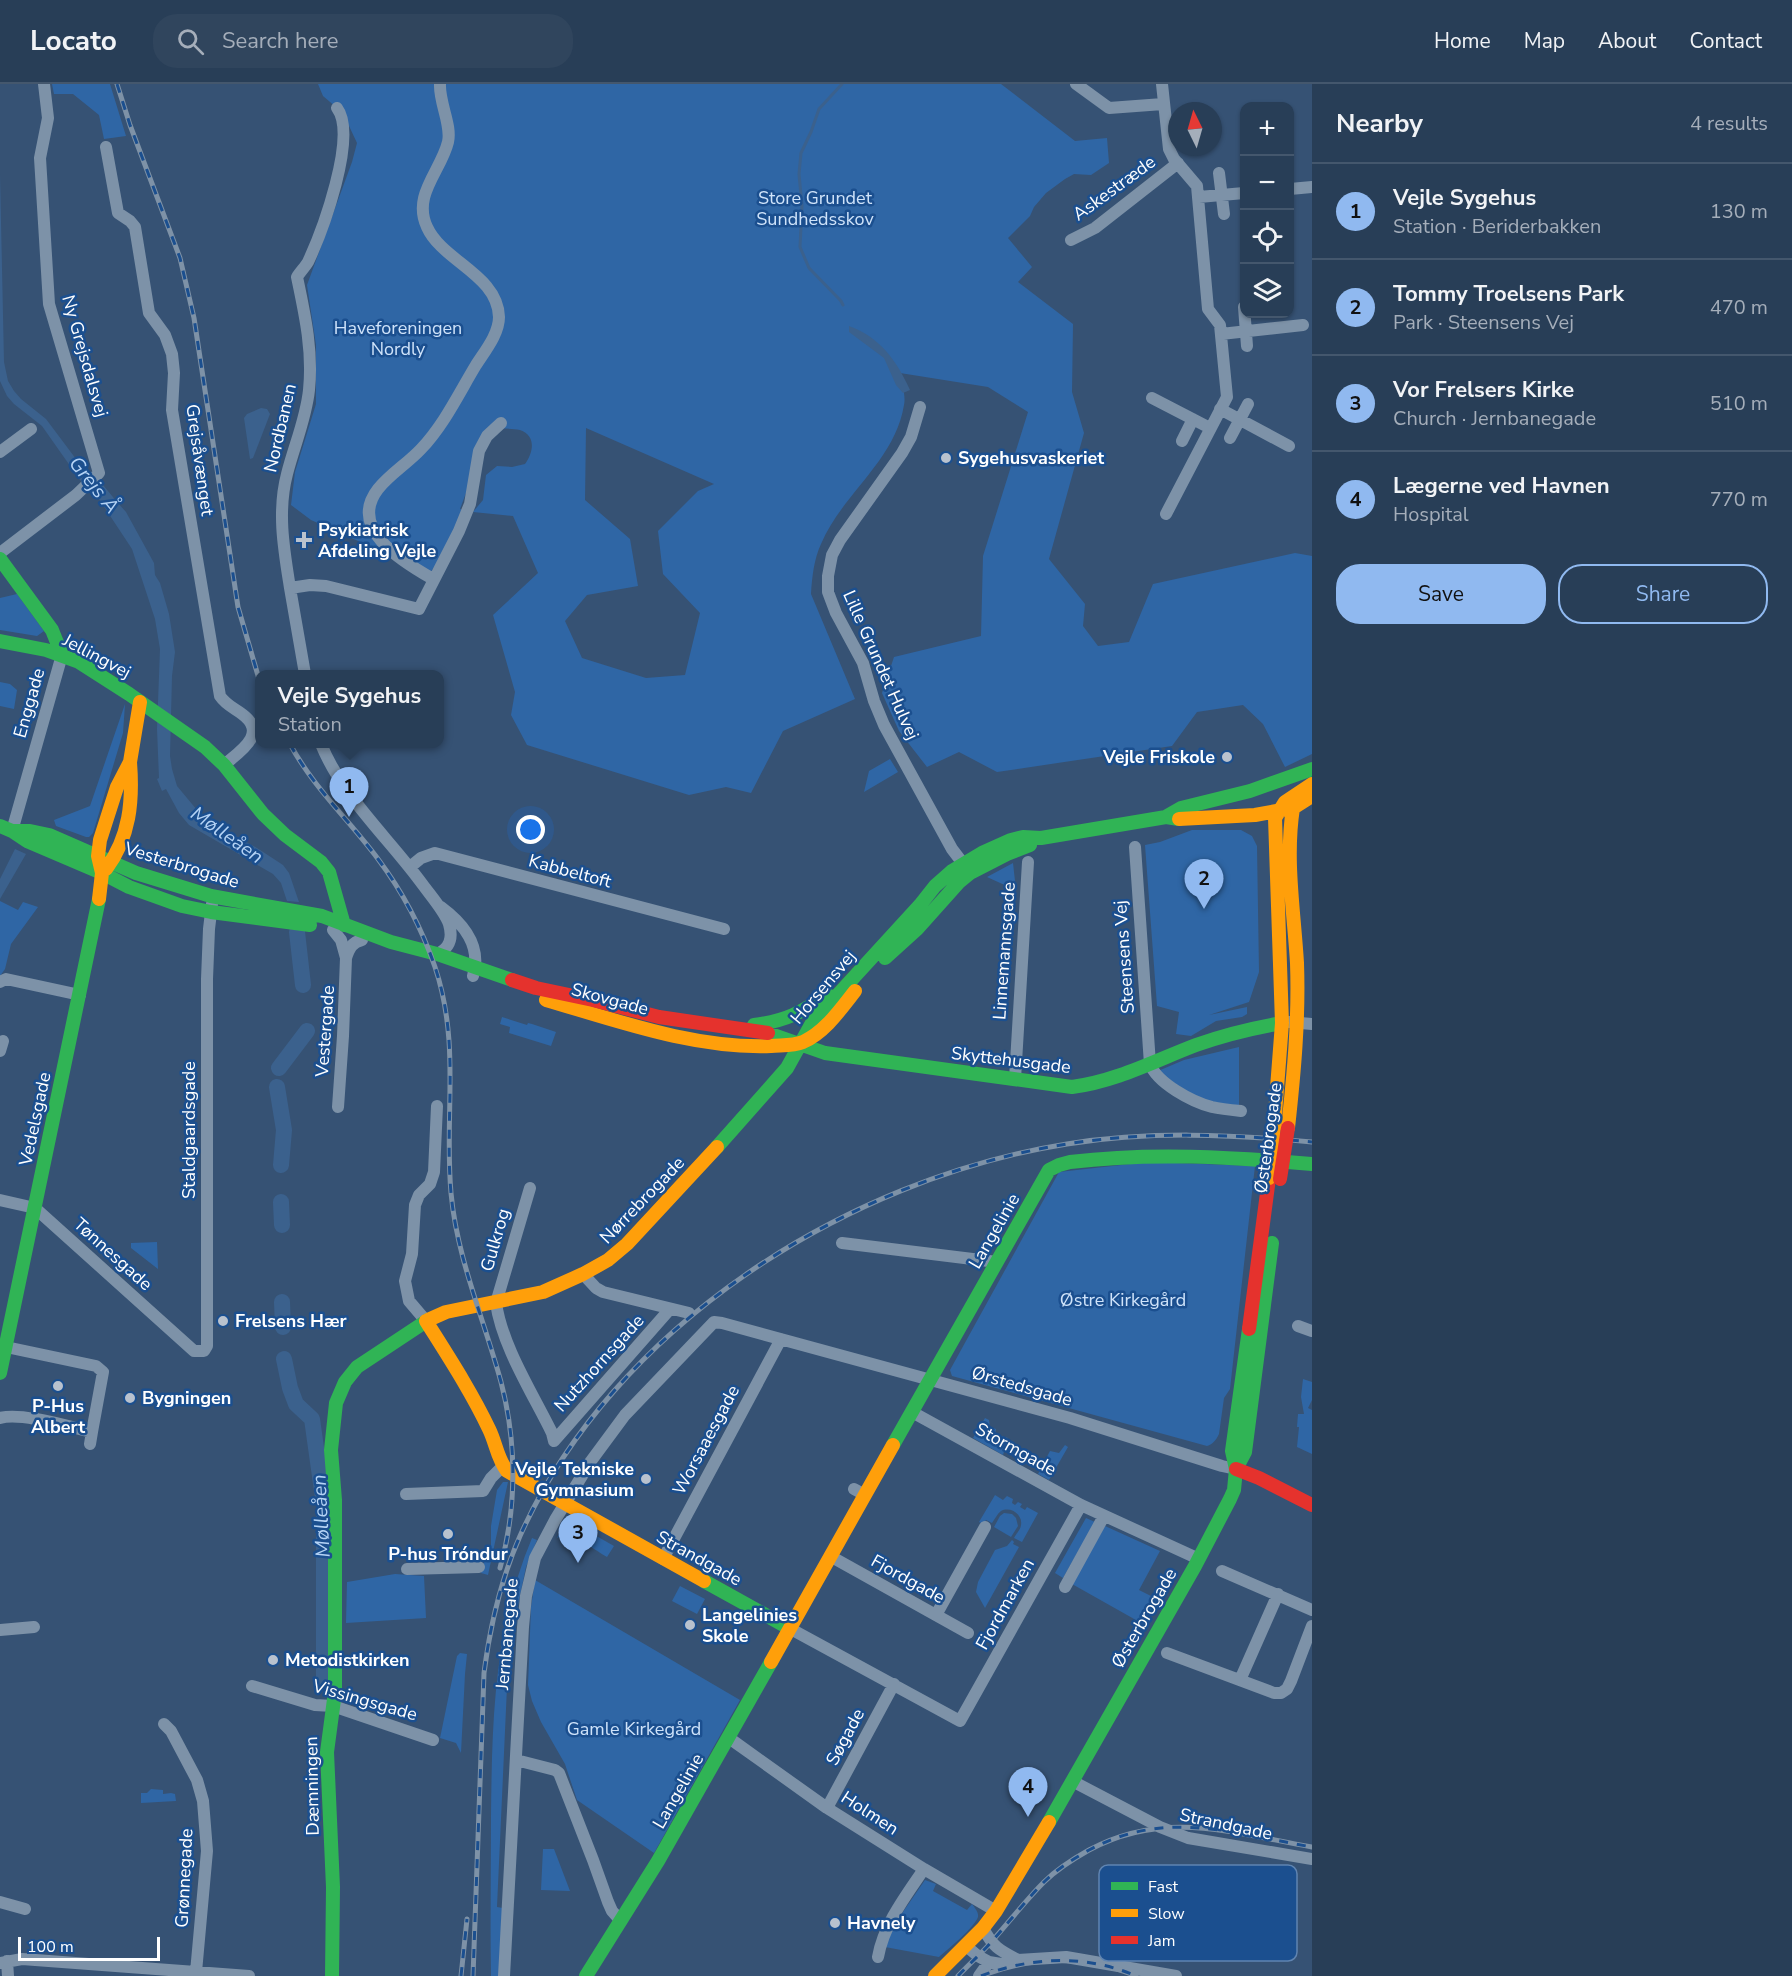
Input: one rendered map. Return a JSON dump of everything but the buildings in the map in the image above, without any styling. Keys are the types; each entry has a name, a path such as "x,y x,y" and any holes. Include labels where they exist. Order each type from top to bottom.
{"main road":[{"path":"0,559 52,630 62,655"},
{"name":"Jellingvej","path":"0,640 30,645 62,655 93,670 205,747 224,765 263,814 330,872 338,908 339,927"},
{"name":"Vedelsgade","path":"0,1373 99,903 102,873 98,856 100,840 117,788 130,762 146,705"},
{"path":"125,885 112,862 111,842 130,762"},
{"name":"Horsensvej","path":"1166,817 1181,808 1310,776"},
{"path":"1278,811 1281,805 1310,776"},
{"name":"Horsensvej","path":"801,1043 812,1023 920,905 928,893 952,870 967,868 1001,844 1021,837 1041,838 1166,817 1244,816 1278,811 1293,808 1312,796"},
{"name":"Østerbrogade","path":"935,1976 983,1928 996,1911 1199,1559 1234,1490 1236,1469 1232,1451 1281,1127 1305,1023 1297,976 1291,899 1290,822 1293,808"},
{"name":"Østerbrogade","path":"1278,811 1275,825 1282,1023 1278,1092 1281,1127"},
{"name":"Vesterbrogade","path":"6,828 49,835 140,875 213,897 322,916 339,927"},
{"name":"Vesterbrogade","path":"6,828 27,841 125,885 182,906 211,912 339,927"},
{"path":"102,873 112,862"},
{"name":"Horsensvej","path":"801,1043 820,1032 894,948 917,928 960,882 967,868"},
{"name":"Skovgade","path":"717,1025 781,1022 808,1009 838,984 916,902 928,893"},
{"name":"Skovgade","path":"339,927 437,954 514,992 587,1012 705,1041 767,1047 801,1043"},
{"name":"Skovgade","path":"339,927 362,940 536,988 658,1017 772,1033 801,1043"},
{"name":"Skyttehusgade","path":"801,1043 831,1054 1062,1086 1082,1086 1115,1078 1222,1036 1282,1023"},
{"name":"Nørrebrogade","path":"345,1382 357,1367 426,1321 446,1312 543,1292 583,1275 608,1260 651,1219 767,1091 787,1068 801,1043"},
{"name":"Langelinie","path":"586,1976 658,1861 729,1738 830,1556 859,1492 912,1412 1047,1173 1059,1165 1149,1155 1200,1155 1312,1164"},
{"path":"426,1321 489,1430 503,1466"},
{"name":"Dæmningen","path":"332,1976 333,1887 327,1752 333,1706 335,1500 331,1435 336,1403 345,1382"},
{"name":"Strandgade","path":"503,1466 516,1477 789,1628"},
{"name":"Ørstedsgade","path":"1236,1469 1312,1505"}],"street":[{"name":"Ny Grejsdalsvej","path":"0,553 86,486 97,476 98,469 49,304 40,158 48,118 44,84"},
{"path":"433,579 388,548 377,536 368,515 370,499 422,448 435,432 489,344 499,319 498,307 486,286 436,240 427,227 423,209 424,194 448,141 448,127 441,102 440,84"},
{"path":"1077,84 1109,108 1163,104"},
{"path":"1162,84 1169,149 1197,186 1208,309 1220,325 1227,397 1166,514"},
{"name":"Nordbanen","path":"304,670 282,538 282,513 286,476 304,417 309,391 308,327 297,277 307,264 334,194 343,129 341,115 337,108"},
{"name":"Grejsåvænget","path":"106,147 118,213 135,227 149,313 165,335 172,354 174,373 172,410 220,696 224,703 246,717 252,725 251,742 224,765"},
{"name":"Askestræde","path":"1071,240 1095,228 1178,163"},
{"path":"1220,173 1224,214"},
{"path":"1294,189 1312,187"},
{"path":"1199,197 1240,194"},
{"path":"1245,318 1247,346"},
{"path":"1221,334 1303,325"},
{"path":"1152,398 1210,428"},
{"path":"1230,438 1248,404"},
{"name":"Lille Grundet Hulvej","path":"920,407 911,437 902,453 832,555 828,592 836,613 863,663 884,725 952,849 967,868"},
{"path":"1220,409 1289,446"},
{"path":"1182,441 1193,419"},
{"path":"290,588 310,585 326,586 418,609 459,531 470,504 479,451 487,436 501,423"},
{"path":"1,448 31,429"},
{"name":"Enggade","path":"6,828 62,655"},
{"path":"323,748 351,797 410,867 448,923 451,938 447,949 437,954"},
{"name":"Steensens Vej","path":"1135,847 1150,1064"},
{"name":"Kabbeltoft","path":"410,867 421,858 435,853 724,929"},
{"name":"Linnemannsgade","path":"1014,1079 1028,862"},
{"name":"Staldgaardsgade","path":"194,1352 204,1351 207,1346 207,979 213,897"},
{"path":"435,902 458,920 464,928 472,944 474,972"},
{"name":"Vestergade","path":"338,1107 344,1036 346,958 339,927"},
{"path":"346,958 354,943 362,940"},
{"path":"0,982 6,979 80,995"},
{"path":"1282,1023 1305,1023"},
{"path":"1150,1064 1153,1072 1175,1090 1204,1105 1241,1111"},
{"path":"426,1321 409,1301 405,1281 412,1254 415,1205 419,1195 430,1184 434,1172 436,1106"},
{"name":"Gulkrog","path":"496,1303 530,1188"},
{"name":"Tønnesgade","path":"0,1200 34,1208 194,1352"},
{"path":"842,1243 997,1262"},
{"path":"583,1275 603,1292 689,1313"},
{"name":"Nutzhornsgade","path":"496,1303 498,1320 554,1441 670,1309"},
{"name":"Ørstedsgade","path":"714,1322 1070,1418 1236,1469"},
{"name":"Jernbanegade","path":"504,1976 526,1596 535,1558 564,1504 591,1461 625,1415 714,1322"},
{"path":"1299,1326 1312,1331"},
{"name":"Worsaaesgade","path":"663,1559 781,1339"},
{"path":"0,1418 6,1416 36,1420 91,1438 104,1372 96,1366 6,1347"},
{"name":"Stormgade","path":"912,1412 1081,1505 1199,1559"},
{"path":"406,1494 483,1491 491,1478 503,1466"},
{"name":"Fjordmarken","path":"960,1720 1081,1505"},
{"path":"1065,1587 1104,1516"},
{"path":"936,1615 985,1527"},
{"name":"Fjordgade","path":"830,1556 968,1633"},
{"path":"407,1569 479,1567"},
{"path":"1222,1571 1312,1610"},
{"path":"1240,1680 1278,1594"},
{"path":"1167,1653 1281,1694 1291,1681 1312,1626"},
{"path":"0,1630 34,1627"},
{"name":"Strandgade","path":"789,1628 960,1720"},
{"name":"Søgade","path":"827,1808 894,1684"},
{"name":"Vissingsgade","path":"252,1686 315,1705 333,1706 433,1740"},
{"name":"Grønnegade","path":"164,1724 171,1731 197,1779 203,1801 207,1851 196,1972"},
{"name":"Holmen","path":"729,1738 827,1808 996,1911"},
{"path":"516,1760 559,1773 608,1902 621,1921"},
{"name":"Strandgade","path":"1072,1781 1160,1827 1188,1838 1312,1859"},
{"path":"878,1957 889,1922 924,1869"},
{"path":"0,1902 25,1909"},
{"path":"983,1928 991,1943 1018,1960"},
{"path":"966,1946 989,1962 1001,1964 1018,1960 1066,1957 1176,1976"},
{"path":"8,1976 4,1962 22,1959 161,1973 196,1972 249,1976"},
{"path":"979,1976 989,1962"}],"green space":[{"path":"52,84 110,84 126,136 104,139 99,115 73,94 54,94"},
{"path":"318,84 1001,84 1075,141 1107,138 1109,163 1091,175 1074,174 1046,193 1034,207 1030,216 1008,238 1032,267 1018,282 1073,324 1072,392 1084,433 1049,559 1085,604 1083,626 1098,646 1129,642 1153,584 1295,553 1312,556 1312,754 1285,767 1263,724 1243,705 1197,712 1172,746 997,772 959,752 927,767 899,731 882,693 894,657 981,636 983,556 1028,412 988,387 900,373 904,401 899,425 879,460 830,526 819,550 813,575 811,594 855,699 783,731 751,793 726,787 689,795 527,745 511,715 515,692 493,615 538,573 513,516 473,512 430,573 311,520 291,505 295,472 316,404 316,345 307,285 357,143 343,113 323,96","holes":["494,428 517,429 529,436 532,445 525,464 512,467 497,466 486,475 483,500 473,512 460,509","586,428 714,484 698,491 658,531 663,574 700,613 685,675 646,678 582,658 565,621 587,595 638,586 630,539 585,500"]},
{"path":"17,594 44,631 37,636 0,630 0,598"},
{"path":"0,682 10,684 17,690 14,709 0,706"},
{"path":"125,704 123,733 93,833 86,837 56,826 54,820 90,806"},
{"path":"890,759 898,772 864,792 869,771"},
{"path":"1192,830 1241,830 1252,836 1257,846 1259,972 1249,1002 1209,1015 1247,1007 1247,1014 1242,1017 1216,1021 1191,1036 1176,1034 1179,1012 1157,1006 1145,845"},
{"path":"1013,863 1015,881 1009,887 987,877"},
{"path":"0,901 18,910 23,902 38,907 11,944 5,969 0,976"},
{"path":"502,1017 556,1032 551,1046 509,1033 510,1027 500,1024"},
{"path":"1239,1047 1239,1107 1204,1100 1178,1086 1158,1071 1184,1060"},
{"name":"Østre Kirkegård","path":"1148,1162 1255,1166 1230,1389 1224,1398 1219,1434 1214,1442 1207,1446 952,1376 950,1370 1059,1172"},
{"path":"157,1242 158,1269 131,1248 131,1243"},
{"path":"1303,1379 1312,1382 1312,1400 1308,1408 1312,1410 1312,1454 1297,1447 1298,1414 1304,1414 1301,1397"},
{"path":"985,1418 989,1420 990,1427 996,1429 995,1434 1008,1438 1003,1455 973,1438"},
{"path":"1065,1445 1068,1447 1049,1480 1038,1474 1050,1451 1059,1453"},
{"path":"503,1482 508,1482 488,1575 481,1573 491,1548 491,1526 497,1490"},
{"path":"995,1495 1003,1500 1007,1496 1013,1499 1012,1503 1015,1505 1018,1502 1025,1510 1027,1507 1038,1513 1022,1542 1014,1538 1021,1521 1018,1514 1012,1510 1001,1511 992,1523 986,1520 983,1524 979,1522"},
{"path":"1004,1513 1012,1514 1016,1518 1018,1526 1011,1537 994,1527"},
{"path":"1086,1518 1095,1522 1063,1578 1055,1573"},
{"path":"565,1521 570,1521 614,1546 607,1557 576,1539 557,1538"},
{"path":"1105,1526 1160,1551 1139,1590 1161,1601 1143,1624 1072,1584"},
{"path":"532,1538 537,1540 526,1567 517,1610 513,1610 510,1621 497,1907 503,1908 499,1976 491,1976 491,1780 494,1709 510,1606 519,1572"},
{"path":"1012,1540 1013,1544 1019,1547 985,1608 976,1592 978,1582 995,1550 1007,1546"},
{"path":"395,1574 424,1576 426,1618 346,1623 347,1582"},
{"name":"Gamle Kirkegård","path":"535,1580 740,1700 654,1853 577,1800 565,1764 541,1722 528,1685 531,1607"},
{"path":"680,1586 705,1599 697,1614 672,1601"},
{"path":"460,1653 467,1654 461,1753 456,1743 440,1738 457,1656"},
{"path":"151,1789 163,1790 163,1794 175,1794 176,1801 141,1803 141,1793 147,1793"},
{"path":"543,1849 554,1849 570,1891 541,1890"},
{"path":"925,1880 936,1884 933,1891 967,1910 972,1904 978,1915 976,1922 939,1957 885,1947 894,1925"}],"water":[{"name":"Grejs Å","path":"0,174 4,362 8,381 21,399 46,419 82,467 99,480 126,512 154,563 155,575 160,583 169,614 175,652 172,676 170,756 177,786 197,810 213,823 283,865 289,873 299,902 287,901 281,883 273,874 189,825 179,813 166,789 162,791 157,779 159,778 157,729 160,649 155,619 132,549 95,493 80,480 42,426 7,396 0,381"},
{"path":"849,326 870,337 886,351 910,390 903,393 896,385 884,358 849,332"},
{"path":"261,408 267,409 270,414 253,458 250,459 244,418 247,414"},
{"path":"15,849 26,854 0,899 0,879"}],"waterway":[{"path":"842,84 819,109 801,153 799,174 802,206 800,247 809,268 843,305"},
{"name":"Mølleåen","path":"297,932 303,985"},
{"name":"Mølleåen","path":"279,1068 307,1031"},
{"name":"Mølleåen","path":"277,1087 284,1130 281,1165"},
{"name":"Mølleåen","path":"281,1202 282,1225"},
{"name":"Mølleåen","path":"282,1302 283,1327"},
{"name":"Mølleåen","path":"284,1359 296,1404 312,1419 324,1505 324,1681"}],"railway":[{"path":"117,84 180,258 194,318 238,607 256,670"},
{"path":"292,748 309,775 367,845 395,884 424,939 443,996 450,1052 449,1164 454,1217 465,1265 501,1382 510,1428 512,1499 510,1522 500,1568"},
{"path":"473,1976 484,1673 489,1638 502,1586 520,1536 561,1461 614,1392 676,1329 746,1275 821,1228 901,1191 984,1162 1067,1144 1128,1137 1189,1135 1312,1142"},
{"path":"958,1976 989,1945 1049,1877 1083,1853 1117,1838 1145,1830 1172,1827 1199,1828 1312,1847"},
{"path":"461,1976 467,1919"},
{"path":"981,1976 1019,1965 1058,1961 1098,1964 1136,1976"}],"traffic: fast":[{"path":"0,559 52,630 62,655"},
{"path":"0,641 46,650 79,662 205,747 224,765 263,814 285,835 321,862 329,872 344,925"},
{"path":"1167,816 1181,808 1250,791 1312,769"},
{"path":"717,1147 787,1068 812,1023 935,886 952,871 982,853 1023,837 1041,838 1166,817 1179,819"},
{"path":"0,826 27,841 129,887 182,906 310,925"},
{"path":"12,831 30,831 49,835 136,873 211,896 322,916 391,942 437,954 512,980"},
{"path":"885,958 917,929 959,882 970,873 1030,845"},
{"path":"0,1373 99,899"},
{"path":"754,1025 793,1015 827,994"},
{"path":"768,1033 825,1053 1072,1087 1135,1070 1217,1038 1282,1023"},
{"path":"893,1445 1049,1170 1070,1162 1161,1156 1312,1164"},
{"path":"1236,1469 1245,1452 1272,1243"},
{"path":"332,1976 333,1887 327,1752 335,1692 335,1500 331,1450 336,1403 345,1382 357,1367 428,1320"},
{"path":"1049,1822 1195,1566 1234,1490 1236,1469 1232,1451 1249,1329"},
{"path":"704,1581 789,1628"},
{"path":"586,1976 658,1861 771,1662"}],"traffic: slow":[{"path":"99,899 102,873 98,856 100,840 117,787 130,762 140,702"},
{"path":"106,869 120,844 128,818 131,791 130,762"},
{"path":"1274,1127 1282,1023 1275,818 1285,802 1312,784"},
{"path":"1179,819 1255,815 1293,808 1312,796"},
{"path":"1288,1128 1297,1005 1297,963 1290,866 1293,808"},
{"path":"546,1000 629,1025 685,1038 742,1046 771,1046 795,1044 811,1038 832,1020 855,991"},
{"path":"1269,1178 1274,1127"},
{"path":"428,1320 446,1312 543,1292 608,1260 627,1244 717,1147"},
{"path":"426,1321 475,1401 507,1471 704,1581"},
{"path":"771,1662 893,1445"},
{"path":"935,1976 983,1928 996,1911 1049,1822"}],"traffic: jam":[{"path":"512,980 536,988 659,1017 768,1033"},
{"path":"1280,1179 1288,1128"},
{"path":"1249,1329 1269,1178"},
{"path":"1236,1469 1312,1505"}],"place":[{"name":"Sygehusvaskeriet","path":"946,458"},
{"name":"Psykiatrisk Afdeling Vejle","path":"304,540"},
{"name":"Vejle Friskole","path":"1227,757"},
{"name":"Vejle Sygehus","path":"349,817"},
{"name":"Tommy Troelsens Park","path":"1204,909"},
{"name":"Frelsens Hær","path":"223,1321"},
{"name":"P-Hus Albert","path":"58,1386"},
{"name":"Bygningen","path":"130,1398"},
{"name":"Vejle Tekniske Gymnasium","path":"646,1479"},
{"name":"P-hus Tróndur","path":"448,1534"},
{"name":"Vor Frelsers Kirke","path":"578,1563"},
{"name":"Langelinies Skole","path":"690,1625"},
{"name":"Metodistkirken","path":"273,1660"},
{"name":"Lægerne ved Havnen","path":"1028,1817"},
{"name":"Havnely","path":"835,1923"}],"park label":[{"name":"Store Grundet Sundhedsskov","path":"815,208"},
{"name":"Haveforeningen Nordly","path":"398,338"}]}
